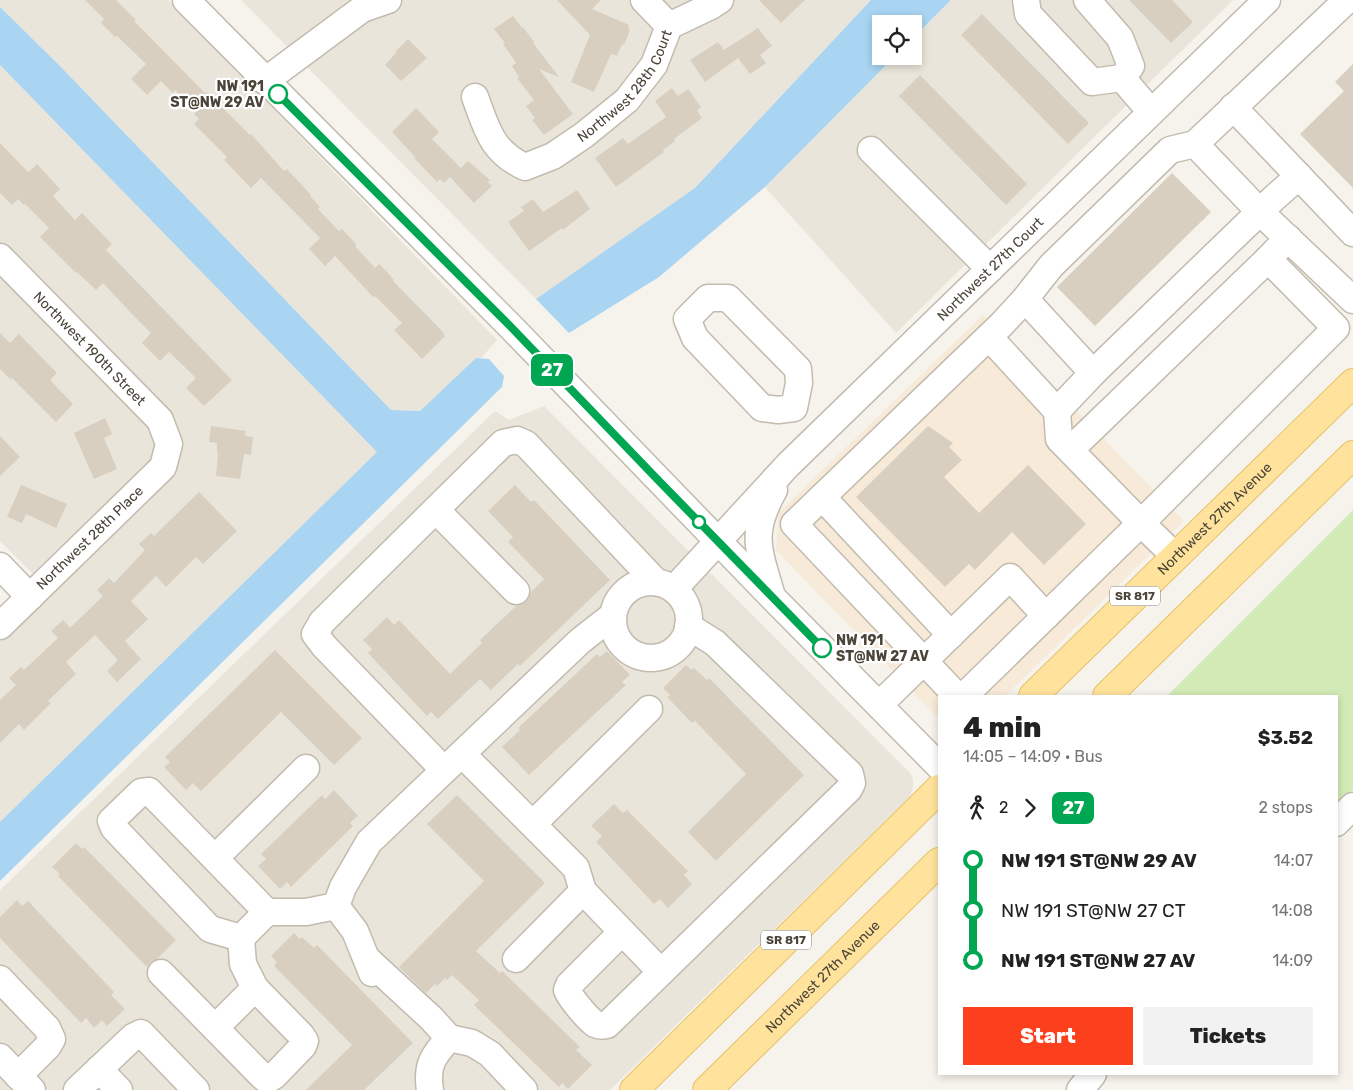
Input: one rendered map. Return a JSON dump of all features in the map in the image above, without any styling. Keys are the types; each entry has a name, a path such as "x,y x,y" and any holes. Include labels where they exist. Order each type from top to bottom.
{"main road":[{"name":"Northwest 27th Avenue","path":"1035,695 1353,383"},
{"path":"1108,695 1353,455"},
{"name":"SR 817","path":"634,1090 938,790"},
{"name":"Northwest 27th Avenue","path":"708,1090 938,863"}],"street":[{"path":"186,0 511,327 773,598 938,765"},
{"path":"265,81 360,4 388,0"},
{"path":"644,0 669,26"},
{"name":"Northwest 28th Court","path":"475,97 490,138 510,160 525,167 553,156 584,135 627,100 654,65 669,26 720,0"},
{"path":"1026,0 1028,14 1092,82 1122,78 1131,66 1120,38 1087,0"},
{"name":"Northwest 27th Court","path":"665,586 718,541 788,466 1267,0"},
{"path":"956,695 794,524 988,337 1025,299 1052,266 1170,150 1195,144 1347,0"},
{"path":"1122,78 1152,112"},
{"path":"1233,107 1353,233"},
{"path":"1195,144 1260,212 1353,300"},
{"path":"871,150 990,269"},
{"path":"1057,411 1093,373 1299,176"},
{"path":"1070,450 1288,238"},
{"name":"Northwest 190th Street","path":"0,257 160,420 169,444"},
{"path":"965,695 1141,523 1344,320 1268,259"},
{"path":"708,298 728,298 798,369 799,383 794,408 778,410 762,408 696,338 687,319 708,298"},
{"path":"1025,299 1093,373"},
{"path":"988,337 1057,411 1059,439 1176,557"},
{"path":"794,408 820,435"},
{"path":"612,616 613,627 622,645 632,654 643,658 668,655 678,647 687,634 688,612 683,600 665,586 526,444 517,440 503,443 322,622 314,634 324,646 453,762 533,824 576,868 583,891 661,972"},
{"name":"Northwest 28th Place","path":"0,626 163,467 169,444"},
{"path":"773,598 759,553 758,529 763,509 788,466"},
{"path":"822,497 950,635"},
{"path":"436,510 516,591"},
{"path":"0,566 30,596"},
{"path":"879,705 1010,577 1046,616"},
{"path":"336,906 343,887 369,842 580,640 612,616 624,596 634,587 643,584 665,586"},
{"path":"622,932 569,985 567,990 570,997 595,1024 601,1026 607,1025 849,789 852,782 850,774 715,643 688,626"},
{"path":"533,824 649,709"},
{"path":"215,858 306,768"},
{"path":"241,938 210,929 114,828 111,821 141,792 150,791 267,912"},
{"path":"1338,821 1353,806"},
{"path":"516,959 583,891"},
{"path":"161,974 268,1080 303,1046 305,1041 255,988 243,964 241,938 267,912 306,912 336,906"},
{"path":"336,906 355,931 367,958 432,1019 443,1045"},
{"path":"0,980 47,1028 52,1039 25,1083 0,1057"},
{"path":"215,1028 255,988"},
{"path":"77,1090 133,1037 141,1033 196,1090"},
{"path":"430,1090 430,1073 433,1058 443,1045 472,1043 490,1054 510,1086"},
{"path":"99,1069 118,1090"},
{"path":"1080,1090 1092,1075"}],"shaded area":[{"path":"0,0 168,0 497,340 480,359 476,358 420,411 391,410 61,67 0,7"},
{"path":"241,0 871,0 695,188 536,299"},
{"path":"951,0 1233,0 896,333 765,187 886,65 922,65 922,29"},
{"path":"0,65 378,452 0,822 0,640 50,591 0,541"},
{"path":"983,315 1184,521 1006,695 938,695 938,718 776,550 779,512"},
{"path":"544,406 910,773 913,779 913,788 910,796 610,1090 0,1090 0,890 495,411 509,420"}],"green space":[{"path":"1353,510 1353,789 1338,804 1338,695 1168,695"}],"water":[{"path":"871,0 951,0 922,29 922,15 872,15 872,65 886,65 765,187 659,277 569,333 536,299 695,188"},
{"path":"0,7 61,67 391,410 420,411 476,358 489,359 504,376 502,387 0,881 0,822 377,452 0,65"}],"building":[{"path":"85,0 116,0 136,20 134,21 205,93 207,92 251,134 284,171 287,169 311,195 320,207 318,209 339,231 342,229 375,268 379,264 387,272 393,281 445,336 422,359 394,330 402,323 375,296 374,298 335,256 325,266 309,249 320,238 261,178 251,188 224,160 227,157 194,124 199,119 194,114 196,112 175,90 173,93 161,81 147,95 131,79 146,64 101,23 104,19"},
{"path":"557,0 601,0 592,9 629,25 628,29 630,30 624,45 622,44 617,56 611,54 594,92 571,82 590,35"},
{"path":"759,0 805,0 781,23"},
{"path":"1129,0 1172,0 1193,22 1171,43"},
{"path":"982,14 1089,123 1068,144 961,35"},
{"path":"513,16 559,77 539,69 573,114 544,135 532,120 535,118 526,106 534,100 517,78 519,77 512,66 516,63 503,44 505,43 494,29"},
{"path":"758,28 772,46 760,55 766,63 750,74 738,58 705,82 690,60 718,42 724,50"},
{"path":"408,39 427,58 401,81 385,65"},
{"path":"1353,64 1353,188 1300,134 1344,91 1335,82"},
{"path":"920,75 1027,184 1006,205 899,96"},
{"path":"672,88 678,96 688,89 701,107 697,111 702,118 674,139 675,141 663,150 664,152 616,187 595,158 623,138 628,144 666,117 655,101"},
{"path":"416,108 439,132 432,139 461,168 468,161 490,180 488,182 492,186 474,203 450,177 444,183 440,179 437,182 392,132"},
{"path":"0,143 27,171 29,172 37,164 60,189 53,196 75,220 82,213 112,244 106,250 232,380 204,406 186,388 196,378 169,352 160,361 142,343 151,333 103,283 96,290 40,237 49,228 25,204 18,199 12,205 0,193"},
{"path":"1172,173 1211,212 1095,326 1057,287"},
{"path":"577,190 590,209 563,230 562,228 529,251 508,222 524,211 521,207 533,199 543,212"},
{"path":"0,333 10,343 19,334 57,373 50,380 73,404 56,422 12,378 11,380 0,369"},
{"path":"105,418 112,434 104,438 117,469 94,479 74,433"},
{"path":"211,426 246,431 245,436 253,437 251,455 244,454 240,479 216,476 217,443 209,442"},
{"path":"928,426 953,443 949,447 962,460 944,477 979,513 1028,465 1086,524 1044,565 1012,532 975,570 969,564 945,587 856,497"},
{"path":"0,436 20,457 0,476"},
{"path":"21,485 67,504 56,528 26,514 22,523 7,517"},
{"path":"515,485 531,502 534,500 610,580 520,666 518,664 491,690 480,679 438,719 431,712 427,716 368,653 372,649 363,640 387,617 394,625 399,620 450,674 482,643 480,640 516,606 527,601 531,592 544,579 508,542 513,537 488,511"},
{"path":"199,492 237,531 203,564 196,557 166,587 156,576 131,601 148,619 125,641 141,659 117,682 107,671 118,660 95,635 66,662 76,674 48,701 51,703 24,730 19,724 0,743 0,700 16,685 9,678 21,667 24,670 58,638 51,631 63,620 70,628 103,596 97,590 109,578 114,583 145,550 139,544 151,533 154,536"},
{"path":"275,650 362,738 334,765 281,712 201,791 193,783 186,790 164,767 170,762 165,757"},
{"path":"607,651 630,675 622,682 626,685 529,775 502,747 520,730 518,728 597,654 600,657"},
{"path":"686,665 692,670 694,668 707,680 709,678 804,775 716,861 688,832 746,774 695,721 692,723 667,697 670,695 663,688"},
{"path":"334,790 358,816 350,823 353,826 291,887 287,882 280,889 258,866 266,859 261,854 322,795 325,799"},
{"path":"457,795 545,883 476,951 500,973 502,971 580,1047 576,1050 592,1065 568,1089 562,1083 559,1087 474,1005 479,1000 452,975 447,980 445,978 437,986 435,984 426,993 399,967 484,881 427,824"},
{"path":"614,804 623,813 627,810 688,871 684,875 692,884 668,908 660,899 654,904 596,842 602,836 591,826"},
{"path":"76,843 82,849 84,847 176,940 147,967 58,876 60,874 52,867"},
{"path":"17,900 22,906 28,901 114,992 111,995 125,1009 107,1026 102,1020 94,1028 86,1018 81,1023 0,938 0,917"},
{"path":"294,933 300,939 302,937 314,948 317,945 413,1043 364,1090 306,1090 352,1045 274,966 277,962 271,956"}],"bus line":[{"name":"27","path":"278,94 511,327 822,648"}],"place":[{"name":"NW 191 ST@NW 29 AV","path":"278,94"},
{"name":"NW 191 ST@NW 27 AV","path":"822,648"}]}
